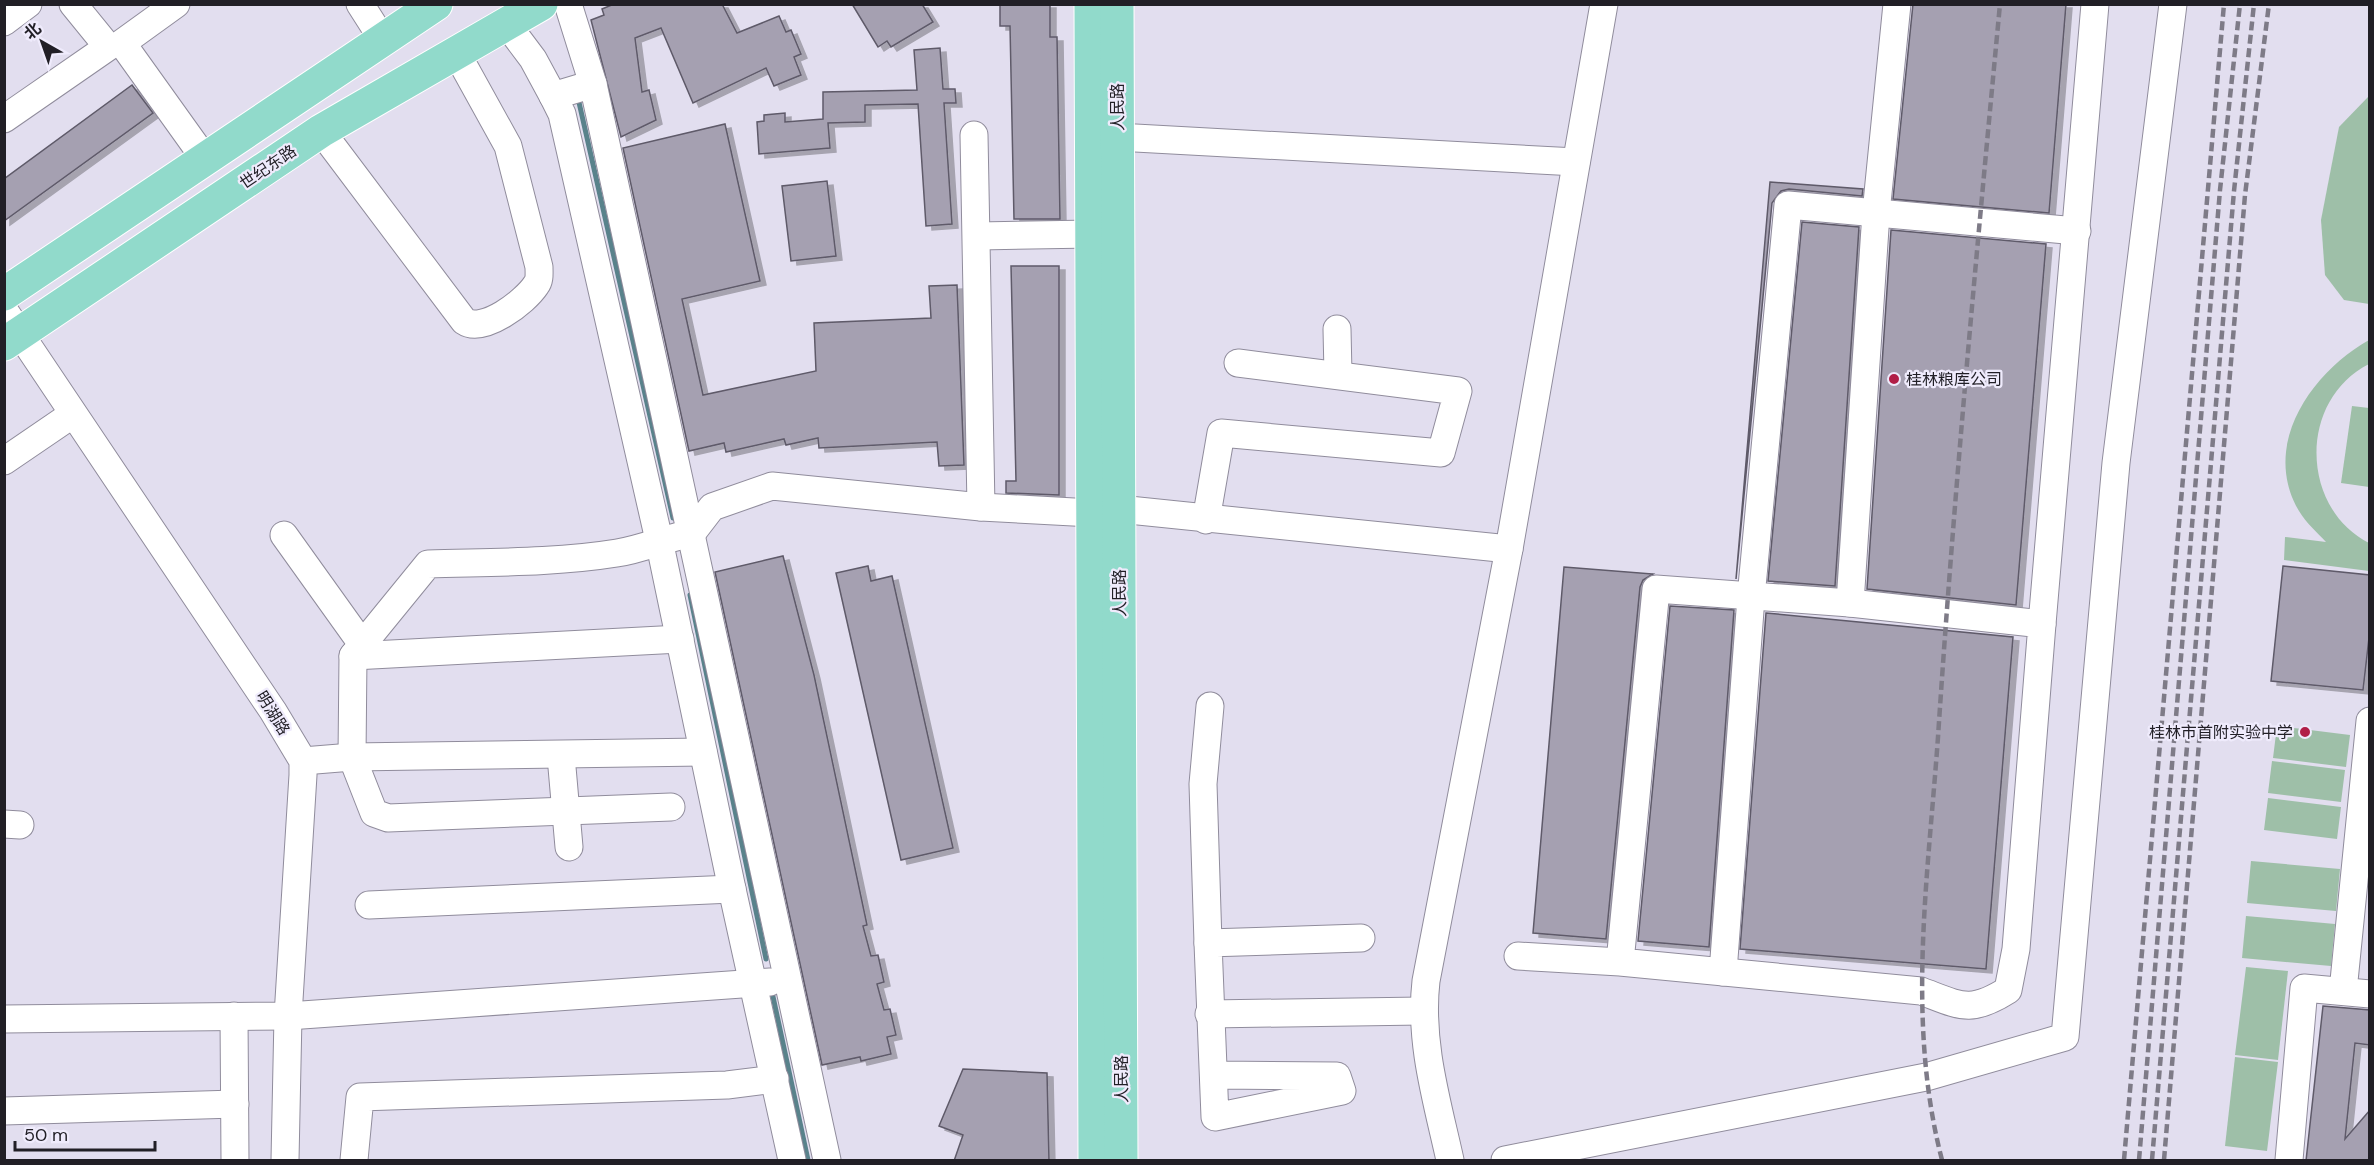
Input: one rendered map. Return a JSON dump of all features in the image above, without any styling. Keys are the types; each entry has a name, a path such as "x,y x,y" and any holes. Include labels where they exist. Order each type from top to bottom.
{"main road":[{"path":"4,294 436,4"},
{"name":"世纪东路","path":"9,329 321,131 541,4"},
{"name":"人民路","path":"1095,1161 1106,511 1117,136 1104,15"},
{"name":"人民路","path":"1104,15 1092,234 1106,511 1121,1161"}],"street":[{"path":"4,22 28,4"},
{"path":"4,119 108,47 73,4"},
{"path":"360,4 383,40"},
{"path":"568,4 593,84 692,533 786,982 827,1161"},
{"path":"1450,1161 1428,1063 1422,1011 1509,549 1604,4"},
{"path":"1850,603 1876,213 1897,4"},
{"path":"1518,956 1620,962 1921,991 1958,1005 1985,1004 2008,990 2016,949 2095,4"},
{"path":"1505,1161 1926,1077 2065,1037 2116,462 2173,4"},
{"path":"159,9 122,43 205,159"},
{"path":"506,23 533,59 562,114 659,540 792,1161"},
{"path":"321,131 464,321 471,326 479,326 496,319 534,288 539,278 539,267 508,146 456,52"},
{"path":"553,96 593,84"},
{"path":"974,135 978,236 981,507"},
{"path":"1117,136 1576,162"},
{"path":"1723,972 1751,597 1788,205 2076,231"},
{"path":"978,236 1092,234"},
{"name":"明湖路","path":"9,329 73,414 273,711 303,761"},
{"path":"1337,329 1338,374"},
{"path":"1206,520 1221,433 1441,453 1458,391 1239,363"},
{"path":"4,461 73,414"},
{"path":"670,807 380,816 374,813 352,757 358,650 428,564 604,555 638,549 659,540 692,533 712,507 772,486 981,507 1106,511 1509,549"},
{"path":"284,535 358,650"},
{"path":"1620,962 1656,589 1850,603 2042,624"},
{"path":"358,650 680,639"},
{"path":"1210,706 1203,784 1209,1014 1214,1076"},
{"path":"2343,991 2370,721"},
{"path":"285,1161 288,1016 303,761 352,757 561,756 703,752"},
{"path":"561,756 569,847"},
{"path":"369,905 732,889"},
{"path":"1208,944 1361,938"},
{"path":"4,1019 288,1016 786,982"},
{"path":"2289,1161 2304,988 2370,994"},
{"path":"1209,1014 1422,1011"},
{"path":"234,1016 235,1161"},
{"path":"354,1161 360,1096 717,1085 775,1079"},
{"path":"4,1111 235,1104"}],"green space":[{"path":"2369,96 2369,304 2344,300 2325,275 2321,220 2339,127"},
{"path":"2369,340 2369,364 2346,381 2329,402 2320,427 2316,454 2320,480 2330,505 2346,527 2369,543 2369,571 2284,560 2285,537 2326,542 2299,511 2288,486 2285,461 2289,436 2298,413 2312,391 2348,354"},
{"path":"2352,406 2369,408 2369,487 2341,483"},
{"path":"2277,726 2350,735 2346,767 2273,758"},
{"path":"2272,761 2345,770 2341,802 2268,793"},
{"path":"2268,798 2341,807 2337,839 2264,830"},
{"path":"2251,861 2340,869 2336,911 2247,903"},
{"path":"2246,916 2335,924 2331,966 2242,958"},
{"path":"2246,967 2288,971 2278,1060 2235,1055"},
{"path":"2235,1057 2278,1062 2267,1151 2225,1146"}],"building":[{"path":"614,4 722,4 737,33 779,16 786,32 791,30 801,54 794,57 801,75 774,86 766,68 693,103 661,28 635,38 642,92 649,90 656,120 621,137 591,20 604,15 602,9"},
{"path":"852,4 922,4 933,22 891,47 887,41 878,47"},
{"path":"1000,4 1050,4 1050,37 1057,37 1060,219 1014,219 1010,26 1000,26"},
{"path":"1913,4 2066,4 2049,213 1893,199"},
{"path":"940,48 943,89 955,89 956,103 944,103 952,224 926,226 918,104 865,105 865,122 828,123 830,148 759,154 757,122 764,121 764,115 785,113 785,122 823,119 823,92 917,90 914,50"},
{"path":"132,85 153,113 4,221 4,179"},
{"path":"725,124 760,281 682,299 703,395 816,371 814,323 931,318 929,286 957,285 964,465 939,466 937,442 819,448 818,438 786,445 784,439 726,452 724,443 689,451 623,148"},
{"path":"827,181 836,256 791,261 782,186"},
{"path":"1770,182 1863,189 1862,196 1789,189 1781,191 1772,203 1736,579"},
{"path":"1802,222 1859,227 1835,586 1768,581"},
{"path":"1891,230 2046,244 2016,605 1867,589"},
{"path":"1011,266 1059,266 1059,495 1006,493 1006,481 1016,481"},
{"path":"783,556 814,675 867,925 863,926 871,956 878,955 884,982 877,984 884,1010 890,1009 896,1035 887,1037 891,1054 861,1061 860,1057 822,1065 715,572"},
{"path":"868,566 871,581 892,576 953,848 901,860 836,573"},
{"path":"2283,566 2370,575 2370,629 2363,690 2271,681"},
{"path":"1564,567 1653,574 1643,580 1640,587 1606,939 1533,933"},
{"path":"1670,606 1734,610 1709,947 1638,941"},
{"path":"1766,613 2013,637 1986,969 1740,949"},
{"path":"2323,1006 2370,1010 2370,1045 2355,1043 2345,1139 2370,1110 2370,1161 2306,1161"},
{"path":"963,1069 1047,1073 1049,1161 954,1161 963,1135 939,1126"}],"waterway":[{"path":"578,98 673,518"},
{"path":"690,595 766,959"},
{"path":"772,992 808,1160"}],"railway":[{"path":"1942,1160 1931,1108 1925,1056 1922,1003 1925,896 1974,279 2000,4"},
{"path":"2124,1160 2224,4"},
{"path":"2139,1160 2220,190 2240,4"},
{"path":"2152,1160 2234,191 2254,4"},
{"path":"2164,1160 2245,195 2269,4"}],"place":[{"name":"桂林粮库公司","path":"1894,379"},
{"name":"桂林市首附实验中学","path":"2305,732"}]}
